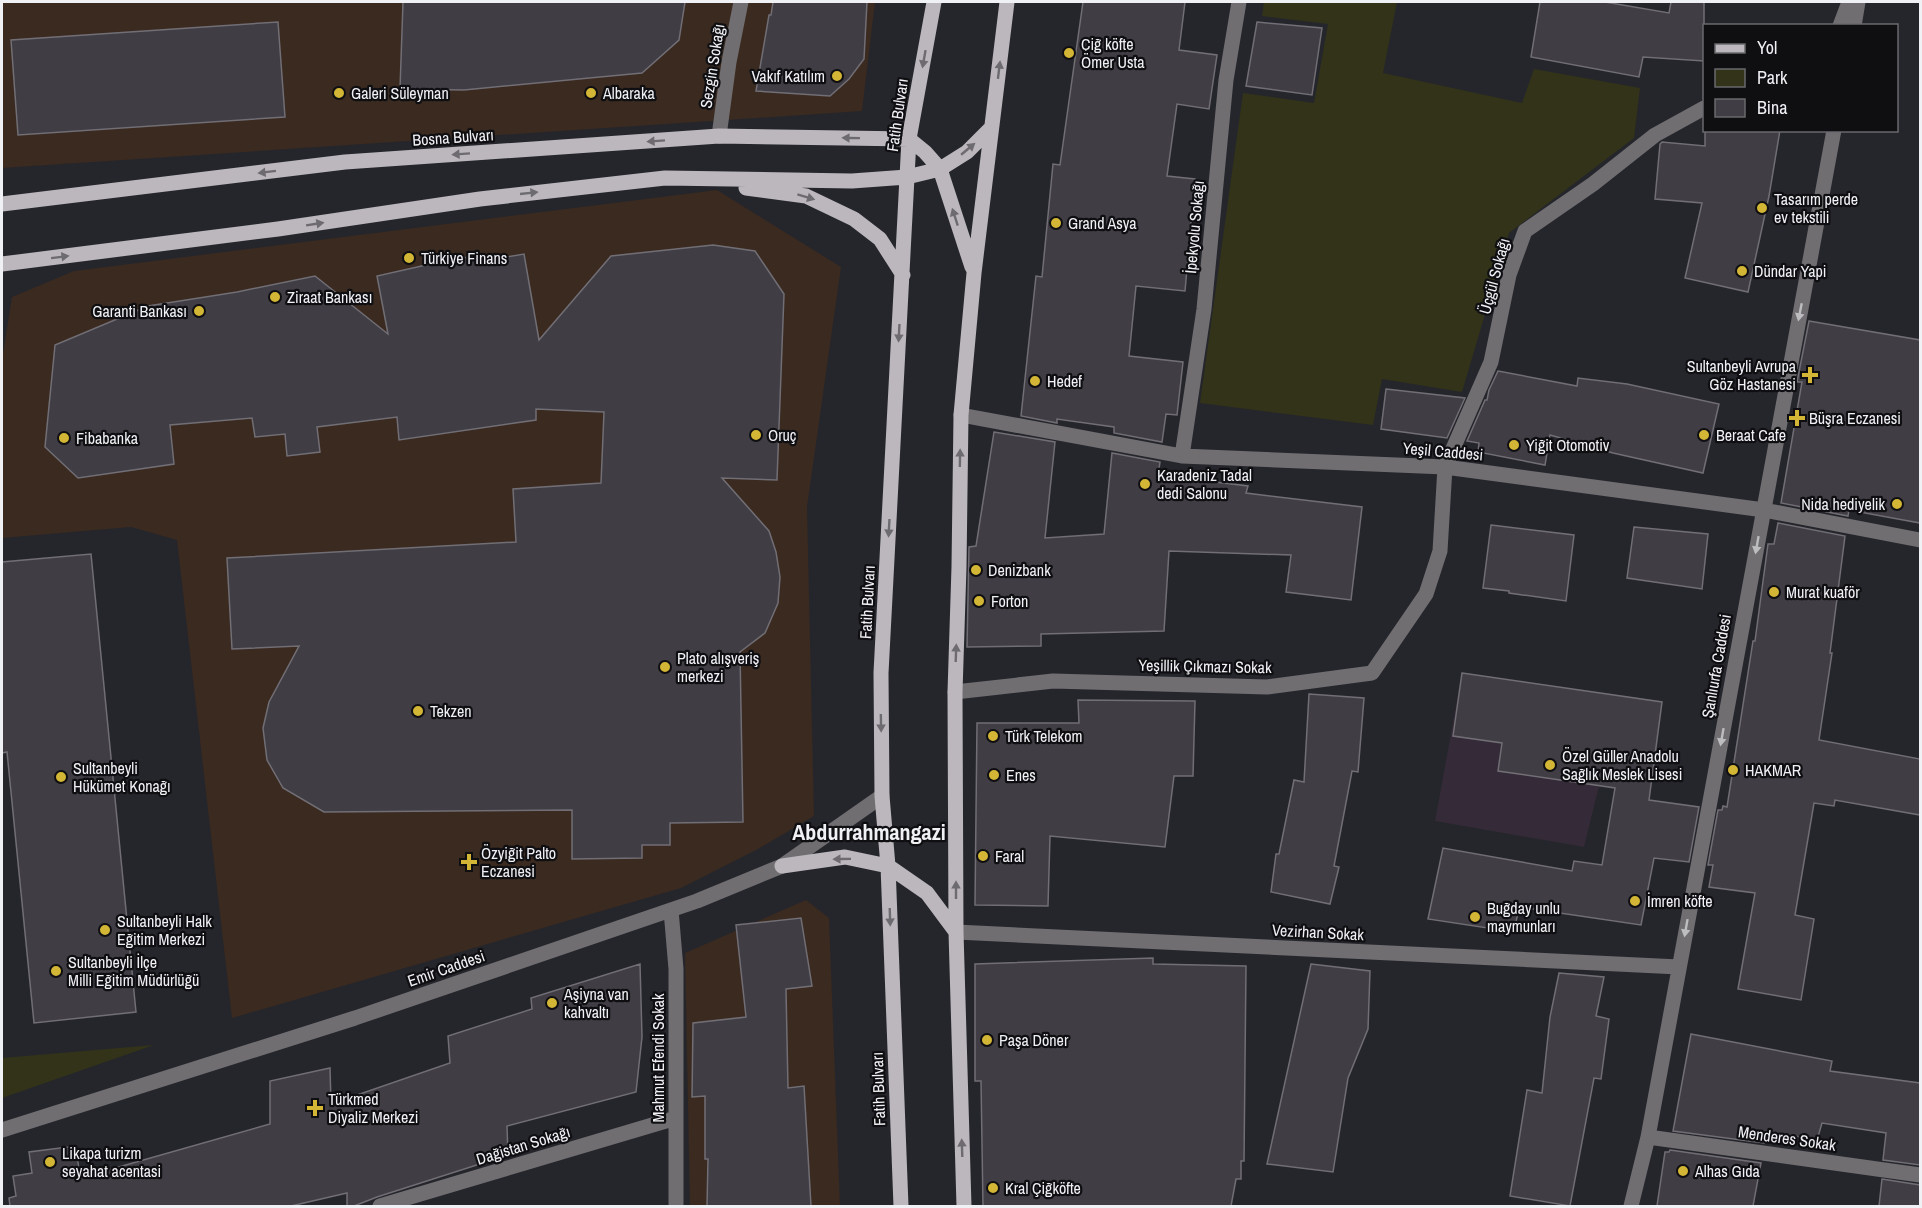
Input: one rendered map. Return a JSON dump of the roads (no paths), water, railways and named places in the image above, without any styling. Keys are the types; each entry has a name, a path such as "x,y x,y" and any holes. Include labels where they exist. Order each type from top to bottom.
{"main road":[{"name":"Fatih Bulvarı","path":"901,1206 888,866 882,796 881,673 909,139 934,2"},
{"path":"964,1206 956,932 955,692 961,415 974,273 1007,2"},
{"path":"2,264 278,230 480,199 665,178 852,182 907,177 940,169 967,152 992,128"},
{"name":"Bosna Bulvarı","path":"2,204 345,162 719,136 909,139"},
{"path":"909,139 940,169 974,273"},
{"path":"665,178 806,195 854,219 872,233 879,239 903,275"},
{"path":"782,866 845,857 888,866 927,893 956,932"}],"street":[{"name":"Sezgin Sokağı","path":"719,136 729,62 741,2"},
{"name":"İpekyolu Sokağı","path":"1182,456 1204,309 1226,80 1239,2"},
{"path":"1841,24 1849,2"},
{"path":"1854,24 1858,2"},
{"name":"Üçgül Sokağı","path":"1445,467 1491,362 1509,276 1525,231 1593,184 1655,135 1703,109"},
{"name":"Şanlıurfa Caddesi","path":"1631,1206 1648,1137 1834,132"},
{"name":"Yeşil Caddesi","path":"961,415 1182,456 1445,467 1764,510 1920,540"},
{"name":"Yeşillik Çıkmazı Sokak","path":"955,692 1053,681 1267,687 1372,674 1426,594 1440,551 1445,467"},
{"name":"Emir Caddesi","path":"2,1130 355,1018 671,910 782,866 882,796"},
{"name":"Mahmut Efendi Sokak","path":"671,910 676,969 676,1206"},
{"name":"Vezirhan Sokak","path":"956,932 1679,967"},
{"name":"Dağistan Sokağı","path":"380,1206 676,1118"},
{"name":"Menderes Sokak","path":"1648,1137 1920,1175"}],"place":[{"name":"Çiğ köfte Ömer Usta","path":"1069,53"},
{"name":"Vakıf Katılım","path":"837,76"},
{"name":"Galeri Süleyman","path":"339,93"},
{"name":"Albaraka","path":"591,93"},
{"name":"Tasarım perde ev tekstili","path":"1762,208"},
{"name":"Grand Asya","path":"1056,223"},
{"name":"Türkiye Finans","path":"409,258"},
{"name":"Dündar Yapi","path":"1742,271"},
{"name":"Ziraat Bankası","path":"275,297"},
{"name":"Garanti Bankası","path":"199,311"},
{"name":"Sultanbeyli Avrupa Göz Hastanesi","path":"1810,375"},
{"name":"Hedef","path":"1035,381"},
{"name":"Büşra Eczanesi","path":"1797,418"},
{"name":"Oruç","path":"756,435"},
{"name":"Beraat Cafe","path":"1704,435"},
{"name":"Fibabanka","path":"64,438"},
{"name":"Yiğit Otomotiv","path":"1514,445"},
{"name":"Karadeniz Tadal dedi Salonu","path":"1145,484"},
{"name":"Nida hediyelik","path":"1897,504"},
{"name":"Denizbank","path":"976,570"},
{"name":"Murat kuaför","path":"1774,592"},
{"name":"Forton","path":"979,601"},
{"name":"Plato alışveriş merkezi","path":"665,667"},
{"name":"Tekzen","path":"418,711"},
{"name":"Türk Telekom","path":"993,736"},
{"name":"Özel Güller Anadolu Sağlık Meslek Lisesi","path":"1550,765"},
{"name":"HAKMAR","path":"1733,770"},
{"name":"Enes","path":"994,775"},
{"name":"Sultanbeyli Hükümet Konağı","path":"61,777"},
{"name":"Faral","path":"983,856"},
{"name":"Özyiğit Palto Eczanesi","path":"469,862"},
{"name":"İmren köfte","path":"1635,901"},
{"name":"Buğday unlu maymunları","path":"1475,917"},
{"name":"Sultanbeyli Halk Eğitim Merkezi","path":"105,930"},
{"name":"Sultanbeyli İlçe Milli Eğitim Müdürlüğü","path":"56,971"},
{"name":"Aşiyna van kahvaltı","path":"552,1003"},
{"name":"Paşa Döner","path":"987,1040"},
{"name":"Türkmed Diyaliz Merkezi","path":"315,1108"},
{"name":"Likapa turizm seyahat acentasi","path":"50,1162"},
{"name":"Alhas Gıda","path":"1683,1171"},
{"name":"Kral Çiğköfte","path":"993,1188"}],"district":[{"name":"Abdurrahmangazi","path":"869,832"}]}
